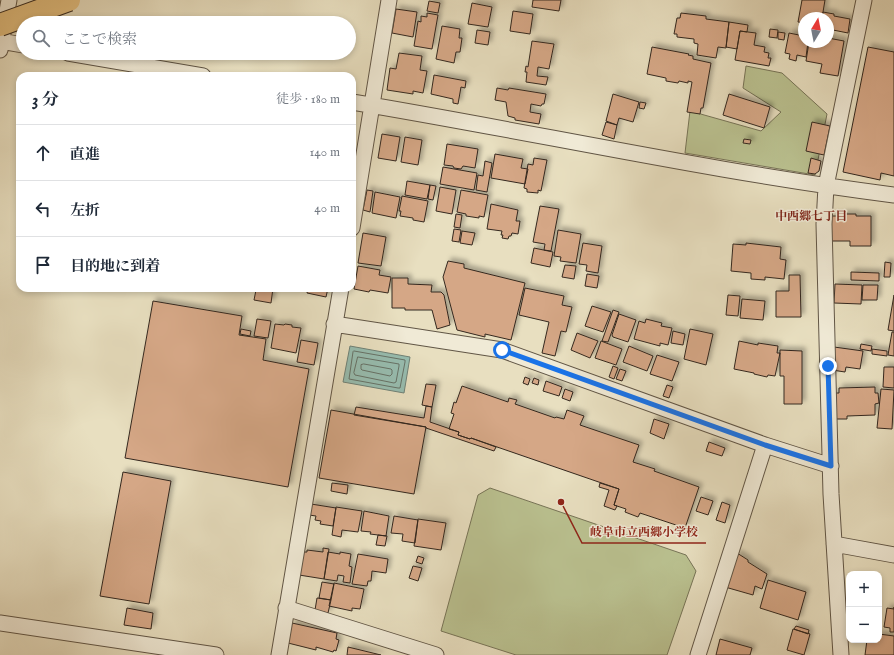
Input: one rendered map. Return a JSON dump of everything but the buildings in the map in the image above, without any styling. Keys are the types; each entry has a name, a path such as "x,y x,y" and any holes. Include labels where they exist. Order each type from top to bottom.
{"highway":[{"path":"41,16 69,0"},
{"path":"0,39 16,30"}],"street":[{"path":"9,0 0,39 16,43"},
{"path":"356,203 389,0"},
{"path":"840,655 831,466 824,224 826,186 864,0"},
{"path":"109,60 180,72"},
{"path":"356,103 701,165 826,186 894,195"},
{"path":"279,655 340,292"},
{"path":"334,324 502,350 765,445 831,466"},
{"path":"698,655 765,445"},
{"path":"834,544 894,555"},
{"path":"286,608 436,655"},
{"path":"0,623 216,655"}],"green space":[{"path":"746,66 782,73 827,114 815,175 685,153 690,111 761,131 781,112 743,88"},
{"path":"490,488 686,555 696,571 667,655 516,655 441,631 478,495"}],"water":[{"path":"350,346 410,357 404,393 343,382"}],"place":[{"name":"岐阜市立西郷小学校","path":"561,502"}],"district":[{"name":"中西郷七丁目","path":"811,216"}],"route":[{"path":"502,350 765,445 831,466 828,366"}]}
